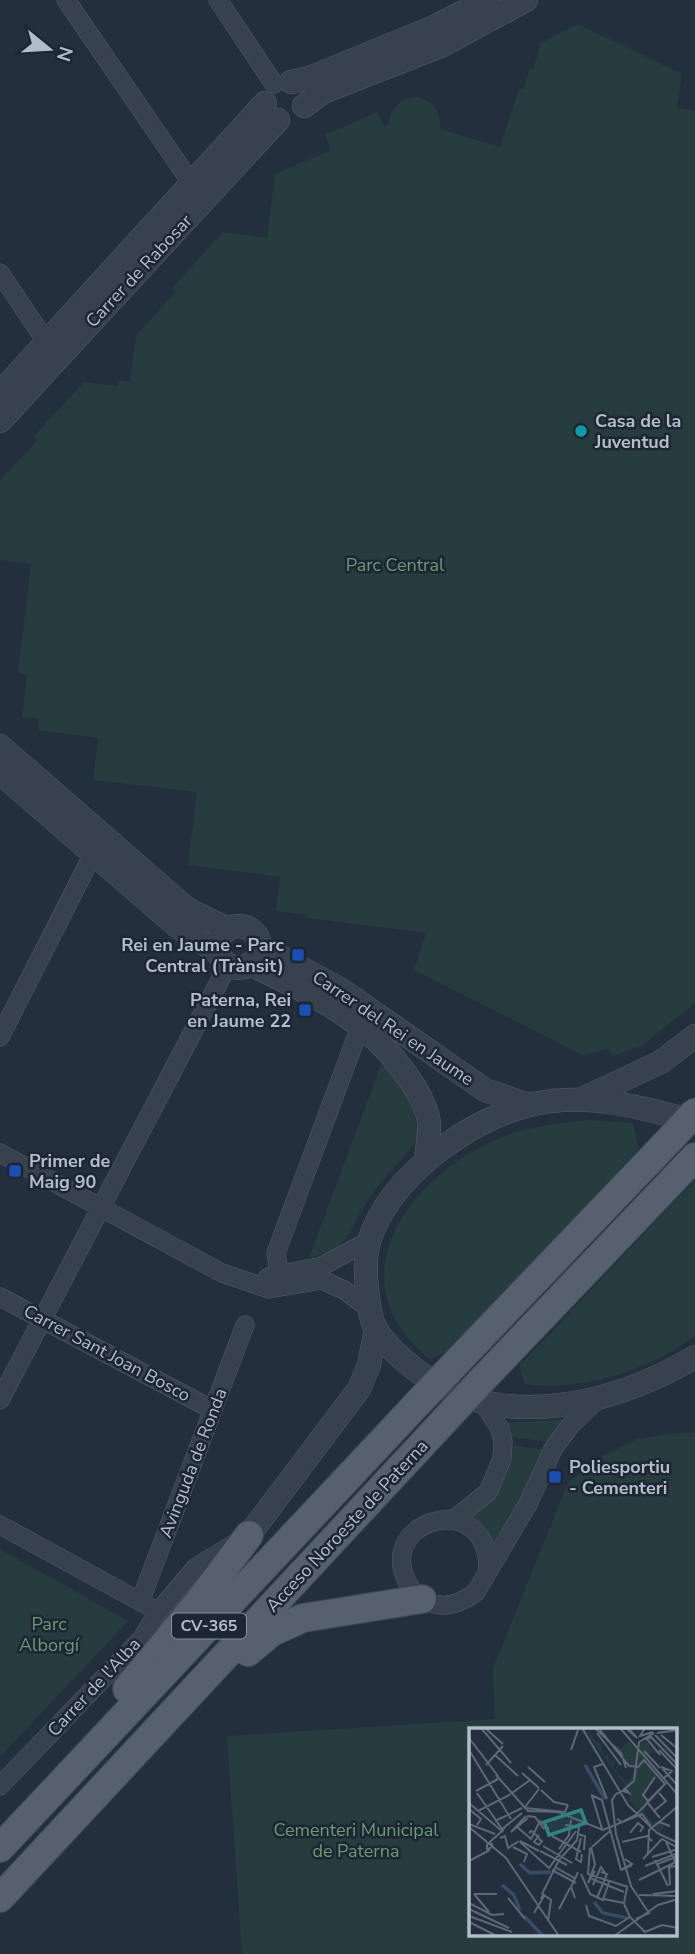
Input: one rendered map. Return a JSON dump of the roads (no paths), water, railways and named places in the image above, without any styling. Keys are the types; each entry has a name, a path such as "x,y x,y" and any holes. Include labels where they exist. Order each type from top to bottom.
{"main road":[{"name":"Acceso Noroeste de Paterna","path":"0,1848 454,1365 684,1129 695,1112"},
{"name":"Acceso Noroeste de Paterna","path":"0,1898 444,1422 483,1392 695,1157"},
{"path":"0,1831 99,1722 201,1599 249,1535"},
{"path":"161,1725 196,1707 260,1640 286,1624 303,1618 422,1599"}],"street":[{"path":"66,0 192,184"},
{"path":"219,0 291,120 301,112 303,106 323,92 443,45 526,0"},
{"name":"Carrer de Rabosar","path":"0,393 192,184 277,97 309,78 461,6 487,0"},
{"name":"Carrer de Rabosar","path":"0,421 277,97"},
{"path":"0,273 47,343"},
{"path":"0,746 187,909 228,929"},
{"name":"Carrer del Rei en Jaume","path":"0,773 178,927 332,1005 379,1041 398,1061 417,1091 429,1121 426,1160"},
{"path":"0,1037 93,854"},
{"path":"0,1400 101,1208 239,957 258,939 248,928 234,926 219,939 239,957"},
{"name":"Carrer del Rei en Jaume","path":"239,957 340,989 485,1090 528,1105"},
{"path":"279,1274 276,1253 360,1027"},
{"path":"584,1098 661,1062 695,1036"},
{"path":"249,1535 359,1389 369,1365 373,1319 365,1269 369,1241 386,1207 426,1160 467,1130 528,1105 584,1098 637,1106 684,1129"},
{"path":"0,1153 222,1273 246,1283 269,1289 322,1280 344,1290 373,1319 402,1360 441,1389 483,1392 515,1406 557,1405 598,1399 662,1376 695,1357"},
{"path":"246,1283 322,1266 369,1241"},
{"name":"Carrer Sant Joan Bosco","path":"0,1297 213,1410"},
{"name":"Avinguda de Ronda","path":"140,1602 245,1325"},
{"path":"453,1520 488,1492 502,1459 503,1441 483,1392"},
{"path":"488,1569 488,1556 477,1532 466,1524 453,1520 439,1519 414,1532 402,1557 403,1572 408,1585 422,1599 436,1605 450,1605 464,1601 476,1592 528,1504 553,1449 570,1426 598,1399"},
{"path":"0,1525 158,1612"},
{"name":"Carrer de l'Alba","path":"0,1786 142,1638 158,1612 196,1567 249,1535"}],"place":[{"name":"Casa de la Juventud","path":"581,431"},
{"name":"Rei en Jaume - Parc Central (Trànsit)","path":"298,955"},
{"name":"Paterna, Rei en Jaume 22","path":"305,1010"},
{"name":"Primer de Maig 90","path":"15,1171"},
{"name":"Poliesportiu - Cementeri","path":"555,1477"}],"park label":[{"name":"Parc Central","path":"395,565"},
{"name":"Parc Alborgí","path":"49,1634"},
{"name":"Cementeri Municipal de Paterna","path":"356,1840"}]}
